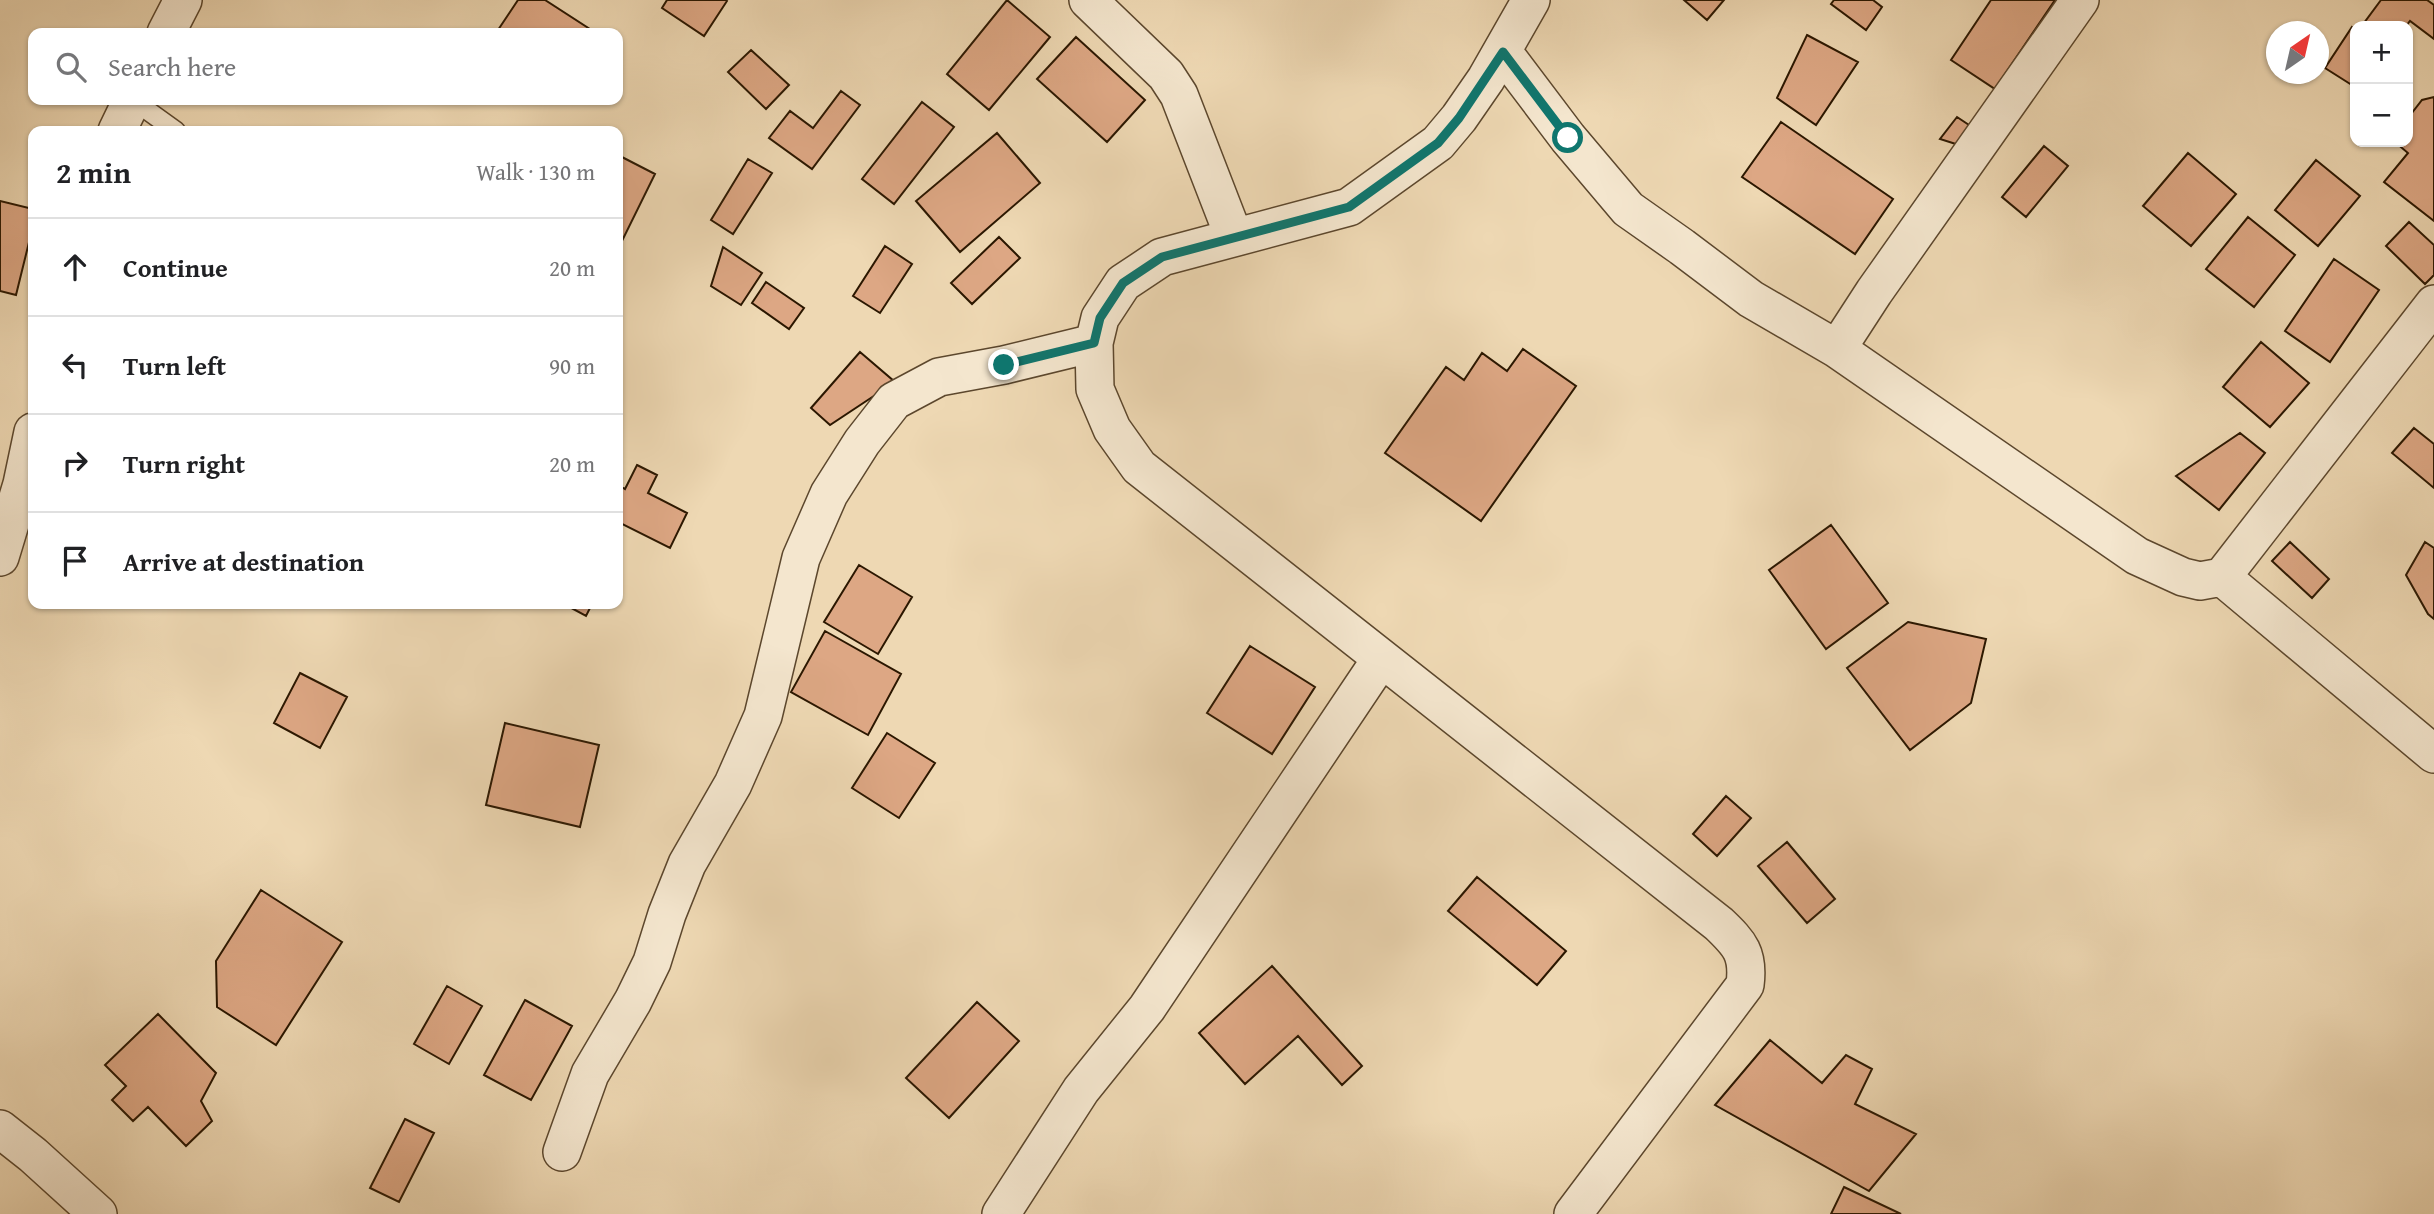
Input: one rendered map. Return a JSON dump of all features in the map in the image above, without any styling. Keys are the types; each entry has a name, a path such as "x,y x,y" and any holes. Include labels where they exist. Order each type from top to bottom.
{"street":[{"path":"169,28 183,0"},
{"path":"1088,0 1166,75 1179,95 1234,237"},
{"path":"1531,0 1503,52 1459,118 1438,143 1349,207 1162,257 1123,283 1100,318 1094,343 1094,389 1112,429 1139,467 1719,924 1734,939 1745,956 1745,985 1573,1214"},
{"path":"1837,349 1874,292 2080,0"},
{"path":"1503,52 1568,138 1628,209 1751,299 1837,349 2137,556 2183,578 2200,582 2222,577 2434,304"},
{"path":"119,126 130,105"},
{"path":"562,1152 590,1074 633,1001 652,962 687,864 733,784 763,716 801,558 829,494 862,442 894,401 939,377 1004,365 1094,343"},
{"path":"0,557 28,456"},
{"path":"2222,577 2434,754"},
{"path":"1001,1214 1081,1090 1147,1008 1381,659"},
{"path":"0,1129 98,1214"}],"lane":[{"path":"139,105 169,126"}],"building":[{"path":"518,0 545,0 588,28 499,28"},
{"path":"667,0 727,1 704,36 662,8"},
{"path":"1007,0 1050,37 989,110 947,74"},
{"path":"1684,0 1724,0 1707,20"},
{"path":"1834,0 1873,0 1882,7 1866,30 1831,4"},
{"path":"1991,0 2055,0 1995,89 1951,60"},
{"path":"2381,0 2427,0 2434,5 2434,39 2413,21 2365,21"},
{"path":"2350,30 2350,84 2329,71 2329,62"},
{"path":"1807,35 1858,62 1816,125 1777,98"},
{"path":"1076,37 1145,100 1107,142 1037,79"},
{"path":"751,50 789,85 766,109 728,72"},
{"path":"841,91 860,105 812,169 769,138 790,111 813,128"},
{"path":"2434,97 2434,221 2384,182 2408,153 2401,147 2413,147 2413,112 2422,100"},
{"path":"922,102 954,127 894,204 862,179"},
{"path":"1957,117 1972,127 1959,145 1940,139"},
{"path":"1781,122 1893,199 1855,254 1742,177"},
{"path":"997,133 1040,183 960,252 916,201"},
{"path":"2044,146 2068,166 2026,217 2002,197"},
{"path":"2188,153 2236,194 2191,246 2143,206"},
{"path":"623,158 655,174 623,239"},
{"path":"748,159 772,173 733,234 711,220"},
{"path":"2316,160 2360,196 2318,246 2275,210"},
{"path":"0,201 28,208 28,246 16,295 0,291"},
{"path":"2248,217 2295,255 2254,307 2206,269"},
{"path":"2409,222 2434,245 2434,275 2425,284 2386,246"},
{"path":"999,237 1020,258 972,304 951,283"},
{"path":"885,246 912,264 880,313 853,296"},
{"path":"723,247 762,273 741,305 711,286"},
{"path":"2334,259 2379,290 2330,362 2285,331"},
{"path":"766,282 804,308 789,329 752,303"},
{"path":"2261,342 2309,383 2270,427 2223,387"},
{"path":"1523,349 1576,386 1481,521 1385,453 1446,367 1464,380 1482,353 1507,371"},
{"path":"860,352 895,382 830,425 811,408"},
{"path":"2414,428 2434,444 2434,488 2392,453"},
{"path":"2240,433 2265,453 2219,510 2176,476"},
{"path":"637,465 657,475 648,493 687,513 670,548 623,524 623,488 625,489"},
{"path":"1831,525 1888,603 1826,649 1769,570"},
{"path":"2290,542 2329,579 2312,598 2272,561"},
{"path":"2425,542 2434,548 2434,619 2428,614 2406,575"},
{"path":"859,565 912,597 878,654 824,622"},
{"path":"573,609 590,609 586,616"},
{"path":"1908,622 1986,639 1971,703 1910,750 1847,668"},
{"path":"825,631 901,674 868,735 791,692"},
{"path":"1250,646 1315,687 1272,754 1207,713"},
{"path":"300,673 347,697 320,748 274,723"},
{"path":"505,723 599,745 580,827 486,805"},
{"path":"887,733 935,763 899,818 852,788"},
{"path":"1726,796 1751,818 1717,856 1693,834"},
{"path":"1787,842 1835,899 1807,923 1758,866"},
{"path":"1477,877 1566,951 1537,985 1448,911"},
{"path":"261,890 342,942 276,1045 217,1007 216,961"},
{"path":"1272,966 1362,1066 1342,1085 1298,1036 1245,1084 1199,1033"},
{"path":"447,986 482,1006 449,1064 414,1044"},
{"path":"525,1000 572,1026 531,1100 484,1075"},
{"path":"977,1002 1019,1041 949,1118 906,1078"},
{"path":"158,1014 216,1073 201,1101 212,1121 186,1146 148,1107 133,1121 112,1100 126,1086 105,1065"},
{"path":"1770,1040 1822,1083 1846,1055 1872,1069 1855,1104 1916,1134 1869,1191 1715,1105"},
{"path":"405,1119 434,1133 399,1202 370,1188"},
{"path":"1844,1187 1901,1214 1831,1214"}],"route":[{"path":"1004,365 1094,343 1100,318 1123,283 1162,257 1349,207 1438,143 1459,118 1503,52 1568,138"}]}
